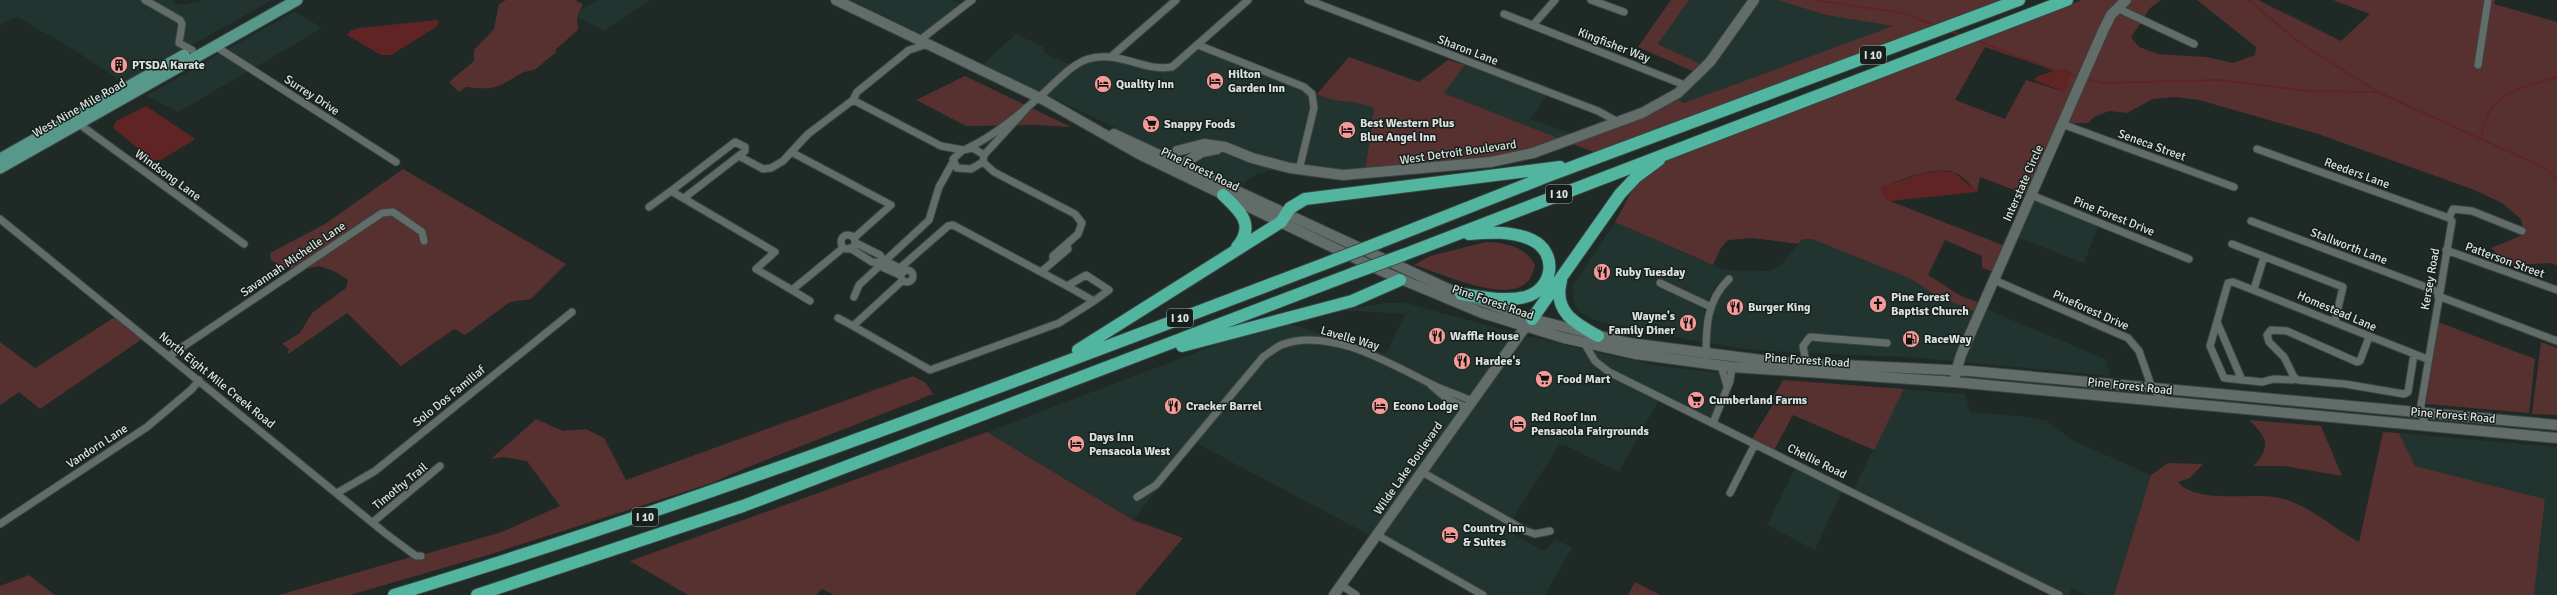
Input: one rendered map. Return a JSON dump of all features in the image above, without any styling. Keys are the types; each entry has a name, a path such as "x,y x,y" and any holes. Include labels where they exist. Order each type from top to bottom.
{"highway":[{"name":"I 10","path":"394,595 528,555 743,483 1329,262 1587,162 2019,0"},
{"name":"I 10","path":"477,595 743,506 1404,255 1444,238 2067,0"},
{"path":"1528,323 1625,188 1636,177 1674,150"},
{"path":"1032,374 1105,335 1224,259 1282,218 1298,202 1311,197 1568,166 1587,162"},
{"path":"1223,195 1242,214 1247,229 1242,243 1224,259"},
{"path":"1444,238 1484,232 1514,233 1539,246 1549,263 1549,275 1545,283 1538,290 1526,296 1499,299 1461,294"},
{"path":"1565,273 1557,292 1561,308 1574,322 1598,336"},
{"path":"1138,356 1352,301 1400,280"}],"main road":[{"name":"West Nine Mile Road","path":"0,159 282,0"},
{"path":"215,46 224,37 290,0"},
{"name":"West Nine Mile Road","path":"0,168 297,0"},
{"name":"Pine Forest Road","path":"836,0 1038,97 1101,131 1104,136 1169,165 1223,195 1282,218 1528,323"},
{"name":"West Detroit Boulevard","path":"1231,151 1207,150 1195,156 1183,165 1169,165 1177,151 1196,144 1214,145 1264,162 1299,170 1343,175 1370,174 1491,162 1543,150 1659,105 1688,86 1710,62 1754,0"},
{"name":"Interstate Circle","path":"1954,382 1955,370 2103,31 2117,8 2126,0"},
{"path":"102,110 113,100 192,55 192,50"},
{"path":"0,163 55,132 68,120"},
{"path":"1195,156 1194,167 1200,173"},
{"name":"Pine Forest Road","path":"1183,165 1400,280 1454,302 1636,354 1807,368 2557,438"},
{"name":"Wilde Lake Boulevard","path":"1334,595 1528,323"},
{"name":"Pine Forest Road","path":"1583,338 1598,336 1706,359 1721,366 1732,367 1955,370 2557,425"}],"street":[{"path":"146,0 180,20 182,24 179,43 192,50"},
{"path":"739,156 763,169 768,169 786,160 808,135 853,100 857,92 909,50 924,42 972,0"},
{"path":"1113,55 1176,0"},
{"path":"854,296 859,285 885,263 929,220 935,212 940,185 947,177 953,160 965,149 976,145 1030,105 1083,61 1113,55 1163,69 1176,65 1248,0"},
{"name":"Sharon Lane","path":"1308,0 1609,115 1618,122"},
{"path":"1533,25 1555,0"},
{"path":"1591,0 1624,12"},
{"path":"2478,65 2488,0"},
{"path":"2117,8 2194,44"},
{"name":"Kingfisher Way","path":"1504,14 1688,86"},
{"path":"909,35 909,50"},
{"path":"1198,45 1304,87 1312,94 1314,108 1299,170"},
{"name":"Surrey Drive","path":"215,46 396,162"},
{"path":"853,100 941,146 978,149 984,155"},
{"path":"976,168 983,162 984,155 1021,118 1030,105"},
{"name":"Windsong Lane","path":"78,124 244,244"},
{"name":"Seneca Street","path":"2062,124 2234,187"},
{"path":"650,207 735,142 745,147 745,151 684,198"},
{"path":"941,146 953,160 957,168 966,170"},
{"name":"Reeders Lane","path":"2257,149 2449,218"},
{"path":"792,290 851,244 891,205 793,153"},
{"path":"983,162 994,172 1075,214 1082,223 1078,234 1067,246 1068,249 1059,259 1053,260 1041,272"},
{"path":"947,177 976,168 994,172"},
{"path":"671,191 775,252 756,268 810,301"},
{"name":"Pine Forest Drive","path":"2031,195 2189,259"},
{"path":"2449,218 2453,209 2472,211 2522,231"},
{"name":"Savannah Michelle Lane","path":"169,356 382,213 394,212 422,232 424,241"},
{"name":"Kersey Road","path":"2426,426 2421,413 2427,360 2452,221 2449,218"},
{"name":"North Eight Mile Creek Road","path":"0,219 401,545 421,556"},
{"name":"Stallworth Lane","path":"2251,221 2557,341"},
{"path":"853,326 948,226 953,226 1095,302"},
{"path":"851,244 872,262 885,263"},
{"path":"851,244 880,255 885,263 884,268 902,274"},
{"path":"2232,244 2343,287 2335,320"},
{"name":"Patterson Street","path":"2446,250 2557,290"},
{"path":"2254,289 2264,257"},
{"path":"838,318 930,370 1059,323 1095,302 1109,290 1086,275 1067,286"},
{"path":"1706,359 1709,306 1720,288 1729,279"},
{"name":"Pineforest Drive","path":"1994,280 2128,338 2139,351 2152,388"},
{"name":"Homestead Lane","path":"2217,322 2228,283 2238,283 2335,320 2339,325 2427,360"},
{"path":"1660,284 1709,306"},
{"name":"Solo Dos Familiaf","path":"337,493 375,471 572,312"},
{"path":"2217,322 2210,346 2222,376 2262,382 2274,379 2293,380 2294,377"},
{"path":"2217,322 2242,380"},
{"path":"2368,336 2360,361 2357,362 2287,331 2271,330 2267,335 2269,342 2284,357 2294,377 2298,380 2353,385 2404,394 2408,392 2414,354"},
{"path":"1807,368 1803,346 1810,337 1887,343"},
{"name":"Chellie Road","path":"1583,338 1595,361 1609,372 2059,595"},
{"name":"Lavelle Way","path":"1137,497 1156,485 1263,357 1286,342 1305,339 1324,341 1393,363 1427,382 1446,398 1469,405"},
{"path":"1721,366 1726,378 1727,388"},
{"path":"1713,423 1727,388 1732,367"},
{"name":"Vandorn Lane","path":"0,524 148,426 185,396 199,380"},
{"path":"2152,388 2166,402"},
{"path":"1730,493 1755,444"},
{"name":"Timothy Trail","path":"373,522 440,466"},
{"path":"1422,472 1526,531 1535,534 1550,532"},
{"path":"1377,535 1483,595"},
{"path":"1341,585 1356,595"}],"shaded area":[{"path":"0,0 141,0 177,21 176,44 184,50 124,83 76,51 17,17 0,25"},
{"path":"150,0 173,0 176,4 185,5 205,0 272,0 189,47 182,42 185,24"},
{"path":"506,0 577,0 576,1 583,4 577,16 578,30 556,49 556,53 534,70 524,72 503,84 492,88 466,87 459,92 449,82 474,61 474,50 494,29 499,4"},
{"path":"597,0 651,0 604,31 573,15"},
{"path":"851,0 952,0 968,7 930,38"},
{"path":"1671,0 1689,0 1658,44 1703,65 1697,73 1638,47"},
{"path":"1689,0 1750,0 1703,65 1658,44"},
{"path":"1757,0 1777,0 1826,15 1894,26 1684,103 1675,98"},
{"path":"1777,0 2004,0 1594,152 1570,143 1675,98 1684,103 1893,26 1826,15"},
{"path":"2082,0 2122,0 2027,195 1980,177 1977,192 1960,175 1953,172 1944,171 1925,172 1881,187 1884,197 1890,201 2005,246 1994,272 1982,268 1982,256 1945,240 1928,275 1961,296 1980,303 1975,312 1935,295 1911,279 1812,239 1803,239 1798,244 1753,238 1728,240 1721,248 1713,265 1615,222 1635,185 1662,162","holes":["1985,47 2056,71 2067,70 2065,92 2026,80 2005,119 1955,100"]},
{"path":"2132,0 2161,0 2149,9 2144,18 2121,8"},
{"path":"2197,0 2258,0 2341,41 2370,14 2333,0 2484,0 2474,66 2481,68 2491,0 2495,0 2494,4 2557,22 2557,266 2551,263 2508,265 2491,248 2525,234 2526,231 2523,230 2521,219 2502,203 2472,189 2318,134 2199,100 2175,97 2153,99 2127,113 2109,111 2094,117 2088,123 2067,123 2107,32 2119,10 2143,20 2131,37 2139,47 2158,54 2206,57 2233,63 2255,55 2256,47"},
{"path":"295,11 322,28 254,68 226,50"},
{"path":"437,20 439,22 436,27 391,55 381,55 347,35 350,31 359,28"},
{"path":"1016,34 1043,47 1045,53 1052,57 1070,64 1075,61 1041,92 983,64"},
{"path":"1199,48 1302,89 1309,95 1311,108 1297,167 1232,149 1170,154 1045,94 1080,65 1095,59 1174,69"},
{"path":"221,53 249,71 178,112 146,96"},
{"path":"1349,57 1419,82 1448,60 1465,65 1444,93 1563,140 1482,161 1365,172 1374,108 1360,103 1331,99 1317,94"},
{"path":"1465,65 1548,94 1530,119 1575,135 1563,140 1444,93"},
{"path":"2060,69 2072,72 2065,92 2034,80 2038,76"},
{"path":"965,76 1071,127 1038,125 966,126 916,100"},
{"path":"1312,91 1325,98 1365,104 1374,108 1365,172 1303,168 1317,109 1316,97"},
{"path":"146,106 194,138 194,140 161,160 152,160 113,128 116,121"},
{"path":"1217,151 1346,177 1319,179 1273,170 1257,174 1239,186 1197,166 1198,158"},
{"path":"403,169 566,264 531,299 510,302 465,335 454,329 401,366 347,313 287,355 289,349 282,344 300,333 312,313 346,288 348,280 334,271 319,266 305,269 284,268 271,260 270,253 325,224"},
{"path":"1939,171 1954,172 1977,192 1890,201 1884,197 1881,187 1923,173"},
{"path":"2034,198 2099,224 2084,263 2017,237"},
{"path":"1615,222 1723,270 1769,271 1782,264 1803,239 1812,239 1911,279 1935,295 1975,312 1954,361 1906,357 1807,353 1806,347 1816,339 1891,346 1890,341 1812,334 1801,339 1799,353 1745,349 1710,343 1712,307 1727,284 1733,279 1728,275 1716,286 1707,302 1658,280 1655,284 1705,306 1703,342 1613,325 1591,319 1579,312 1574,302 1573,285"},
{"path":"1486,242 1508,245 1526,254 1535,265 1532,276 1529,280 1525,284 1514,289 1501,290 1471,284 1414,265 1430,256"},
{"path":"1384,303 1406,303 1515,333 1470,397 1426,379 1394,361 1325,338 1304,336 1275,344 1260,355 1153,483 1132,496 1136,501 1159,487 1133,520 987,432 1226,341 1290,324 1386,354 1405,314 1340,310"},
{"path":"1986,309 2105,359 2110,376 1962,362"},
{"path":"115,317 142,339 40,409 19,392 0,405 0,342 35,368"},
{"path":"2438,322 2535,359 2529,413 2426,404"},
{"path":"1522,335 1583,349 1593,362 1659,400 1619,472 1563,444 1559,445 1512,520 1427,471"},
{"path":"2541,342 2557,348 2557,415 2532,414"},
{"path":"1296,343 1323,343 1392,366 1425,384 1462,409 1371,536 1196,443 1266,359 1276,351"},
{"path":"1591,351 1660,366 1721,373 1723,387 1712,417 1710,419 1611,370"},
{"path":"913,376 926,383 933,394 748,467 712,483 488,555 350,595 279,595 411,557 423,560 425,554 502,532 560,506 527,461 503,457 491,459 536,419 563,431 586,429 604,438 626,480"},
{"path":"1783,380 1904,389 1874,450 1793,415 1774,450 1752,439 1775,401 1773,398"},
{"path":"1904,389 1965,394 1970,412 2029,417 2047,421 2072,440 2151,475 2114,595 2086,595 2072,588 2069,595 2065,595 1853,490"},
{"path":"2249,420 2321,426 2342,476 2284,466 2253,466 2263,453 2265,442 2260,432"},
{"path":"987,432 1133,520 1183,538 1135,595 834,595 822,589 816,595 688,595 630,561"},
{"path":"2383,432 2399,433 2415,466 2545,499 2534,595 2114,595 2151,475 2168,463 2203,464 2190,478 2178,482 2186,489 2197,493 2210,495 2262,496 2284,499 2296,503 2317,515 2359,542"},
{"path":"2399,433 2557,447 2557,595 2534,595 2545,499 2415,466"},
{"path":"1796,467 1842,491 1815,550 1767,525"},
{"name":"Country Inn & Suites","path":"1423,476 1509,525 1509,532 1542,550 1547,549 1555,539 1572,548 1545,595 1489,595 1382,534"},
{"path":"29,575 55,595 0,595 0,586"},
{"path":"1635,582 1660,595 1628,595"}],"waterway":[{"path":"1814,0 1903,13 1937,26"},
{"path":"2249,0 2297,41 2378,92"},
{"path":"1950,31 1961,35"},
{"path":"1975,40 2057,71"},
{"path":"2069,74 2080,77"},
{"path":"2481,138 2488,113 2499,100 2514,91 2557,77"},
{"path":"2086,79 2102,83 2220,80 2307,91 2378,92"},
{"path":"2378,92 2545,168 2557,179"}],"place":[{"name":"PTSDA Karate","path":"119,65"},
{"name":"Hilton Garden Inn","path":"1215,81"},
{"name":"Quality Inn","path":"1103,84"},
{"name":"Snappy Foods","path":"1151,124"},
{"name":"Best Western Plus Blue Angel Inn","path":"1347,130"},
{"name":"Ruby Tuesday","path":"1602,272"},
{"name":"Pine Forest Baptist Church","path":"1878,304"},
{"name":"Burger King","path":"1735,307"},
{"name":"Wayne's Family Diner","path":"1688,323"},
{"name":"Waffle House","path":"1437,336"},
{"name":"RaceWay","path":"1911,339"},
{"name":"Hardee's","path":"1462,361"},
{"name":"Food Mart","path":"1544,379"},
{"name":"Cumberland Farms","path":"1696,400"},
{"name":"Cracker Barrel","path":"1173,406"},
{"name":"Econo Lodge","path":"1380,406"},
{"name":"Red Roof Inn Pensacola Fairgrounds","path":"1518,424"},
{"name":"Days Inn Pensacola West","path":"1076,444"},
{"name":"Country Inn & Suites","path":"1450,535"}]}
